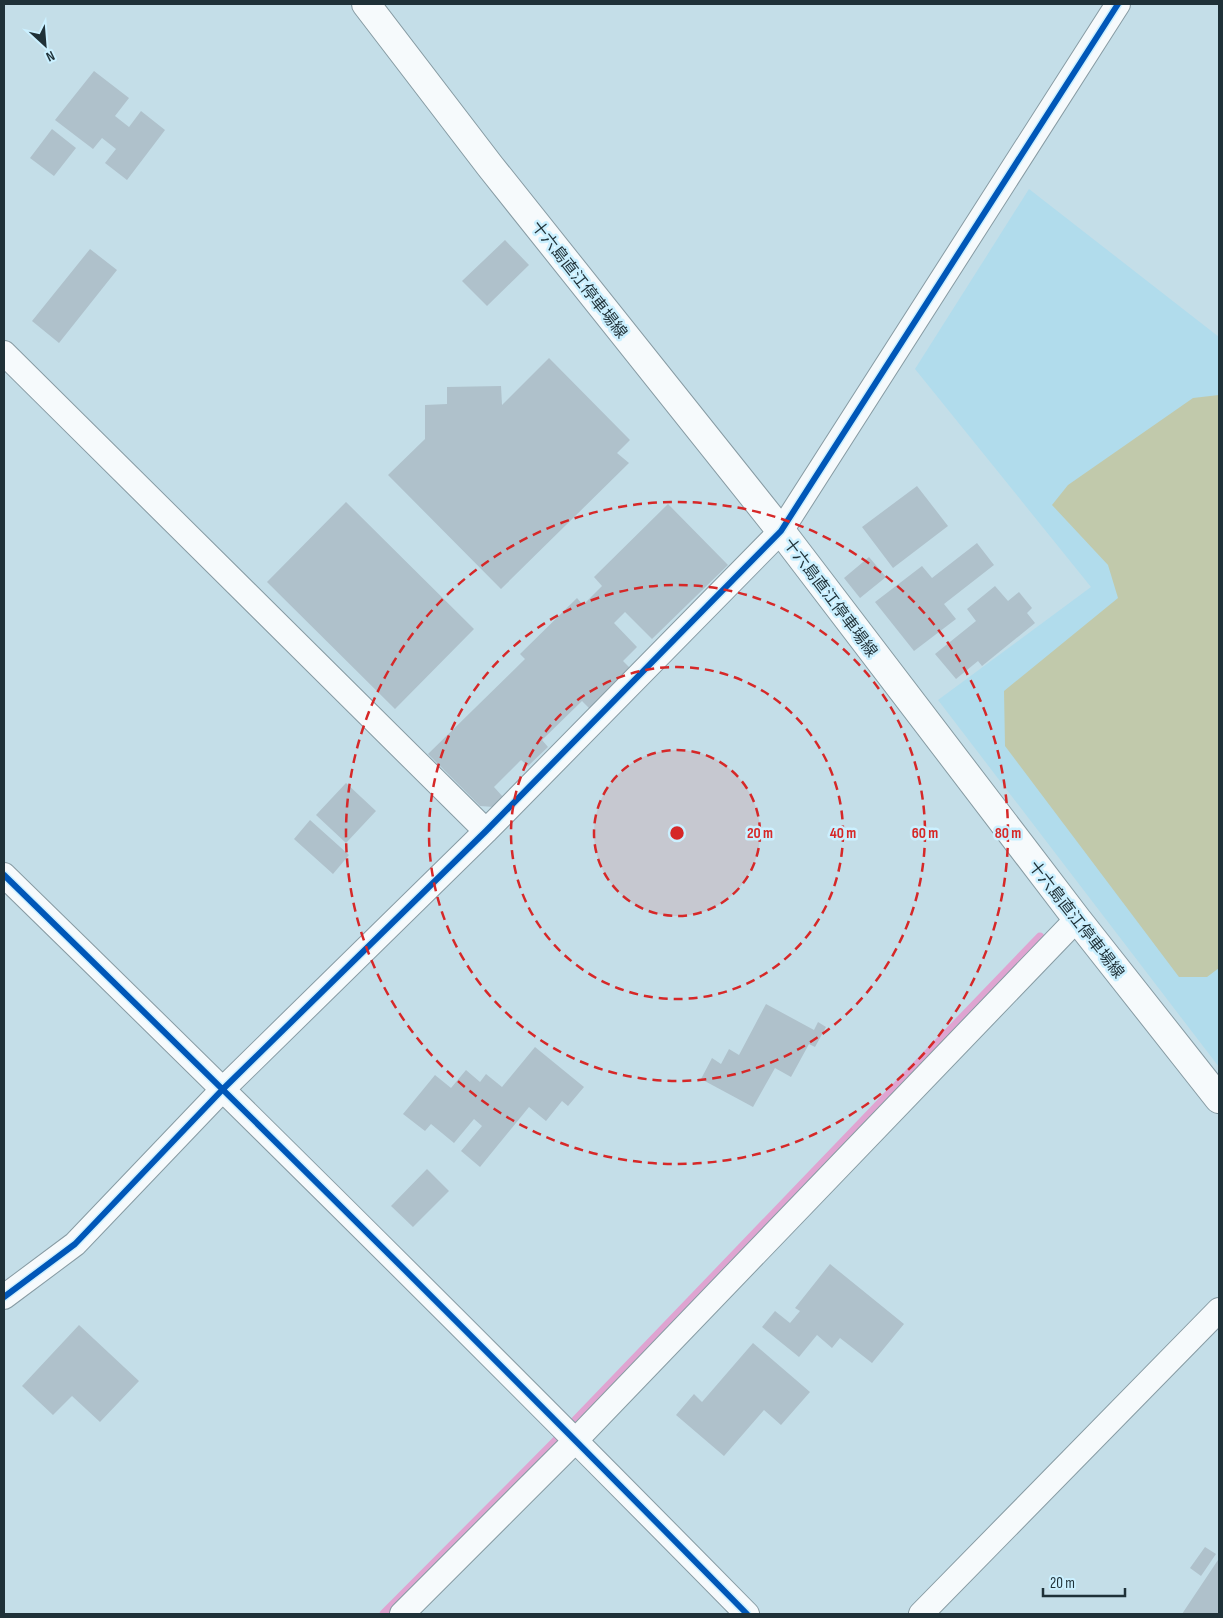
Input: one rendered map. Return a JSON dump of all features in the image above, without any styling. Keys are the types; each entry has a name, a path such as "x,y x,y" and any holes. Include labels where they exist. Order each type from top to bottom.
{"main road":[{"name":"十六島直江停車場線","path":"366,4 490,166 780,531 1077,919 1219,1098"}],"street":[{"path":"4,1297 75,1244 223,1089 486,830 780,531 1118,4"},
{"path":"4,353 486,830"},
{"path":"4,875 223,1089 576,1440 747,1614"},
{"path":"402,1614 576,1440 1077,919"},
{"path":"921,1614 1219,1310"}],"shaded area":[{"path":"1029,189 1219,337 1219,1067 938,700 1091,587 915,369"}],"green space":[{"path":"1219,395 1219,968 1207,977 1179,977 1005,746 1004,691 1118,598 1108,565 1052,505 1068,485 1193,398"}],"building":[{"path":"94,71 129,98 115,116 129,127 141,111 165,130 127,180 105,163 116,149 102,138 93,149 55,120"},
{"path":"52,129 76,148 54,176 30,158"},
{"path":"505,240 529,265 487,306 462,281"},
{"path":"90,249 117,270 59,343 32,321"},
{"path":"549,358 630,440 617,453 629,463 501,589 388,475 425,439 425,405 447,404 447,387 501,386 502,405"},
{"path":"917,486 948,526 893,568 862,527"},
{"path":"346,502 474,629 395,709 267,582"},
{"path":"668,504 728,565 652,639 625,612 614,623 637,647 623,661 633,671 592,711 582,701 542,740 548,747 528,766 521,760 494,787 504,798 494,807 480,806 428,754 525,659 520,654 577,598 583,605 602,586 594,577"},
{"path":"977,543 994,565 944,604 956,619 914,651 875,602 922,566 932,578"},
{"path":"869,557 886,577 860,598 844,578"},
{"path":"995,586 1008,601 1019,592 1032,608 1027,613 1035,623 982,666 978,661 956,679 935,654 976,621 967,609"},
{"path":"346,783 376,811 346,843 316,815"},
{"path":"310,820 349,855 333,874 294,839"},
{"path":"766,1004 814,1030 818,1022 826,1027 815,1047 809,1044 791,1077 775,1068 753,1107 701,1079 712,1058 721,1064 729,1049 739,1055"},
{"path":"535,1047 584,1087 568,1106 562,1101 546,1121 529,1107 480,1167 461,1151 482,1126 474,1119 454,1143 431,1124 425,1131 403,1114 435,1075 451,1088 466,1070 480,1082 486,1074 502,1087"},
{"path":"427,1169 449,1191 413,1227 391,1206"},
{"path":"830,1264 904,1324 872,1363 840,1338 832,1348 817,1335 799,1357 762,1327 775,1311 790,1323 800,1311 795,1308"},
{"path":"79,1325 139,1381 100,1422 72,1396 53,1415 22,1386"},
{"path":"753,1343 810,1392 781,1425 764,1410 724,1456 676,1415 694,1394 702,1402"},
{"path":"1205,1547 1216,1554 1201,1576 1190,1568"},
{"path":"1218,1560 1219,1614 1182,1614"}],"waterway":[{"path":"384,1614 554,1443 1040,937"}],"cycle path":[{"path":"4,1297 75,1244 223,1089 486,831 781,531 1118,4"},
{"path":"4,875 191,1058 747,1614"}]}
